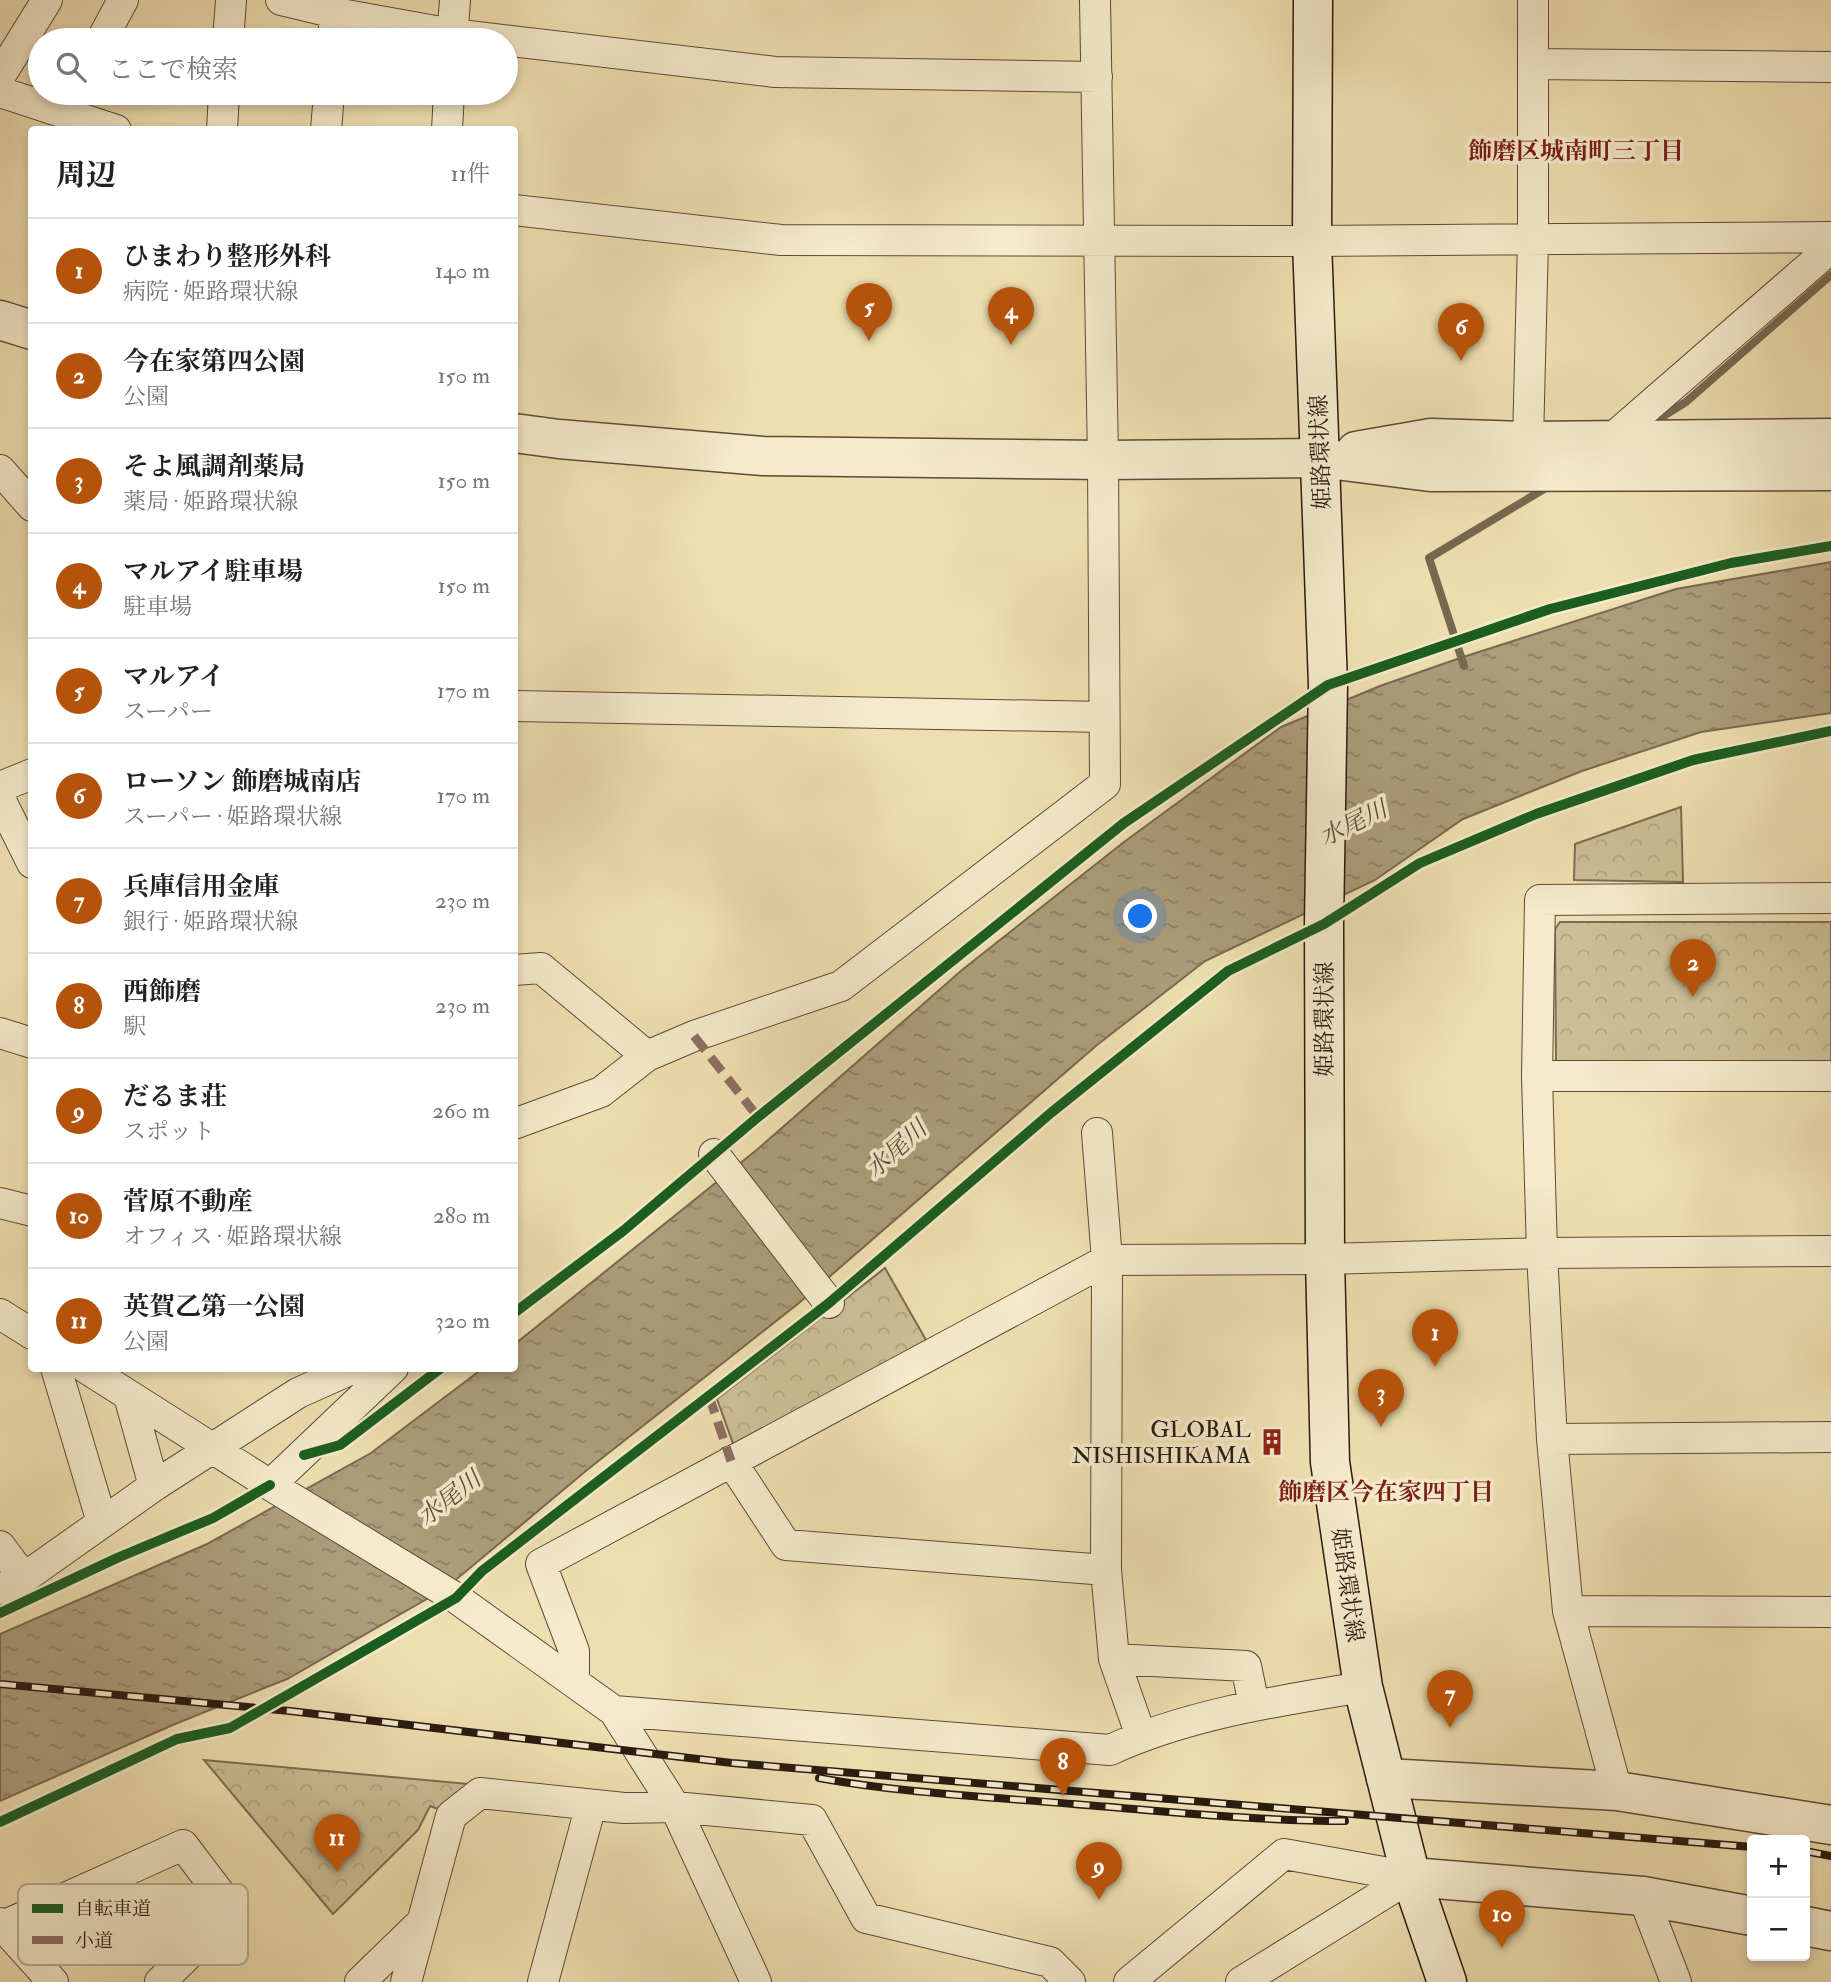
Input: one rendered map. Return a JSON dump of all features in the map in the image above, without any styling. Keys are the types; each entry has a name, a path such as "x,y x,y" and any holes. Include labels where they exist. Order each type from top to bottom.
{"street":[{"path":"30,28 47,0"},
{"path":"108,28 123,0"},
{"path":"229,28 231,0"},
{"path":"281,0 334,27"},
{"path":"453,28 455,0"},
{"path":"518,1123 601,1092 647,1056 694,1036 841,986 1105,783 1096,0"},
{"name":"姫路環状線","path":"1314,0 1312,241 1328,685 1324,924 1325,1259 1330,1462 1363,1687 1411,1877 1447,1982"},
{"path":"1528,441 1533,240 1533,0"},
{"path":"0,76 28,31"},
{"path":"518,44 775,72 1097,77"},
{"path":"1533,64 1831,67"},
{"path":"0,92 28,101"},
{"path":"40,105 104,126"},
{"path":"222,126 223,105"},
{"path":"326,126 328,105"},
{"path":"447,126 448,105"},
{"path":"518,210 781,240 1312,241 1831,237"},
{"path":"1610,440 1831,248"},
{"path":"0,320 28,329"},
{"path":"518,434 763,456 1103,460 1320,458 1430,472 1831,471"},
{"path":"1320,458 1432,438 1528,441 1831,438"},
{"path":"0,470 28,502"},
{"path":"518,706 1104,717"},
{"path":"0,787 28,776"},
{"path":"0,799 28,855"},
{"path":"1617,1791 1568,1611 1552,1439 1542,1253 1538,1076 1540,900 1831,898"},
{"path":"518,970 541,968 647,1056"},
{"path":"0,1033 28,1042"},
{"path":"1538,1076 1831,1076"},
{"path":"1097,1133 1107,1260 1106,1570 1114,1659 1141,1736"},
{"path":"714,1154 830,1303"},
{"path":"0,1203 28,1210"},
{"path":"574,1681 573,1651 541,1564 1107,1260 1831,1251"},
{"path":"0,1314 28,1332"},
{"path":"57,1372 102,1522"},
{"path":"92,1372 270,1485 456,1598 614,1711 675,1807 755,1982"},
{"path":"0,1546 12,1583 154,1486 298,1393 345,1372"},
{"path":"270,1485 389,1372"},
{"path":"129,1396 154,1486"},
{"path":"1552,1439 1831,1437"},
{"path":"731,1461 786,1545 1106,1570"},
{"path":"1568,1611 1831,1612"},
{"path":"1114,1659 1246,1666 1254,1705"},
{"path":"614,1711 1110,1750 1141,1736 1254,1705 1363,1687"},
{"path":"1386,1778 1617,1791 1831,1825"},
{"path":"406,1982 451,1816 480,1793 624,1808 675,1807 812,1820 866,1918 1050,1962 1070,1982"},
{"path":"543,1982 592,1805"},
{"path":"93,1884 183,1845 213,1884"},
{"path":"1129,1982 1284,1854 1411,1877 1643,1896 1747,1915"},
{"path":"1241,1982 1411,1877"},
{"path":"1643,1896 1676,1982"},
{"path":"18,1917 1,1924 18,1943"},
{"path":"360,1982 422,1922"},
{"path":"1810,1927 1831,1931"},
{"path":"38,1965 53,1982"},
{"path":"160,1982 177,1965"}],"green space":[{"path":"1681,807 1683,882 1574,880 1575,844"},
{"path":"1560,922 1831,922 1831,1071 1556,1064 1555,929"},
{"path":"885,1268 926,1340 735,1449 717,1399"},
{"path":"204,1760 469,1784 444,1811 430,1806 418,1830 333,1914"}],"water":[{"name":"水尾川","path":"1831,562 1831,713 1701,732 1582,771 1463,819 1375,880 1205,961 1097,1045 799,1303 587,1470 446,1588 287,1679 175,1724 0,1801 0,1634 207,1544 371,1453 478,1372 518,1372 518,1342 759,1148 962,970 1124,842 1281,727 1380,686 1460,658 1676,589"}],"waterway":[{"path":"1649,425 1686,402 1831,275"},
{"path":"1464,666 1429,558 1549,486"}],"railway":[{"path":"0,1684 290,1711 732,1763 1747,1847"},
{"path":"819,1778 978,1797 1243,1817 1345,1821"},
{"path":"1810,1852 1831,1856"}],"marked path":[{"path":"694,1036 758,1117"},
{"path":"709,1396 731,1461"}],"cycle path":[{"path":"518,1310 623,1231 758,1117 1124,823 1328,685 1550,609 1731,563 1831,546"},
{"path":"0,1822 177,1739 230,1728 456,1598 482,1571 829,1303 1052,1112 1228,971 1324,924 1420,863 1536,814 1693,760 1831,731"},
{"path":"304,1455 340,1445 436,1372"},
{"path":"0,1613 117,1558 213,1518 270,1485"}],"place":[{"name":"マルアイ","path":"869,341"},
{"name":"マルアイ駐車場","path":"1011,345"},
{"name":"ローソン 飾磨城南店","path":"1461,361"},
{"name":"今在家第四公園","path":"1693,997"},
{"name":"ひまわり整形外科","path":"1435,1367"},
{"name":"そよ風調剤薬局","path":"1381,1427"},
{"name":"GLOBAL NISHISHIKAMA","path":"1272,1442"},
{"name":"兵庫信用金庫","path":"1450,1728"},
{"name":"西飾磨","path":"1063,1796"},
{"name":"英賀乙第一公園","path":"337,1872"},
{"name":"だるま荘","path":"1099,1900"},
{"name":"菅原不動産","path":"1502,1948"}],"district":[{"name":"飾磨区城南町三丁目","path":"1576,151"},
{"name":"飾磨区今在家四丁目","path":"1386,1492"}]}
